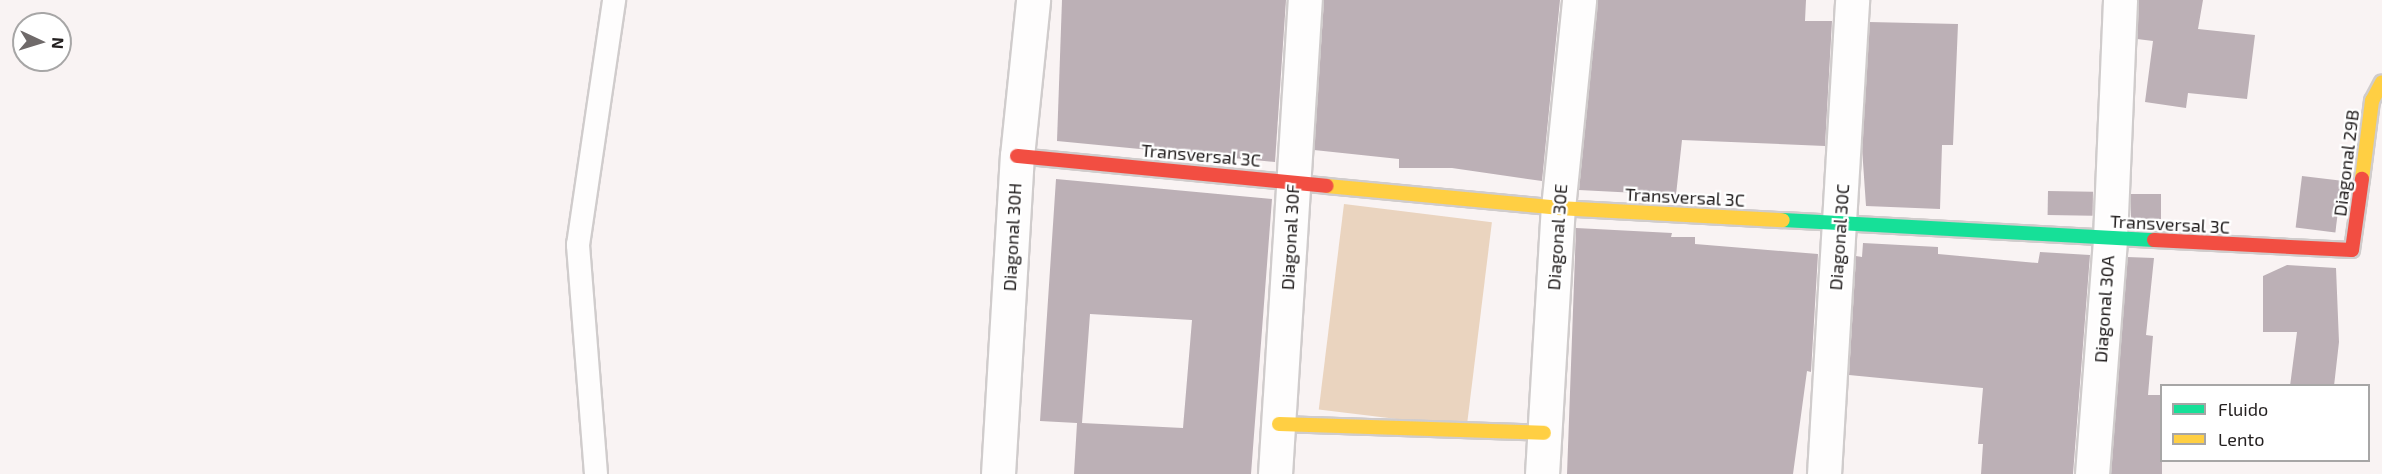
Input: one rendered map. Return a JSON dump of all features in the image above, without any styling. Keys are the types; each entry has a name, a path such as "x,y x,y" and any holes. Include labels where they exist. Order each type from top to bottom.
{"street":[{"name":"Diagonal 30H","path":"998,474 1017,156 1033,0"},
{"name":"Diagonal 30F","path":"1275,474 1305,0"},
{"name":"Diagonal 30E","path":"1542,474 1558,208 1579,0"},
{"name":"Diagonal 30C","path":"1824,474 1852,0"},
{"name":"Diagonal 30A","path":"2092,474 2110,239 2120,0"},
{"name":"Diagonal 29B","path":"2352,250 2372,101 2382,82"},
{"name":"Transversal 3C","path":"1017,156 1558,208 1840,225 2352,250"},
{"path":"1279,424 1544,433"}],"lane":[{"path":"596,474 578,245 614,0"}],"shaded area":[{"path":"1344,204 1492,222 1467,428 1319,409"}],"building":[{"path":"1062,0 1286,0 1275,162 1057,141"},
{"path":"1324,0 1560,0 1542,181 1452,168 1399,168 1399,159 1314,150"},
{"path":"1597,0 1806,0 1805,21 1832,21 1825,146 1682,140 1676,195 1579,190"},
{"path":"2139,0 2203,0 2198,29 2255,35 2247,99 2188,93 2186,108 2145,102 2153,41 2137,39"},
{"path":"1869,22 1958,24 1953,145 1942,145 1940,209 1866,206 1862,148"},
{"path":"2302,176 2342,181 2335,232 2296,228"},
{"path":"1056,179 1272,199 1251,474 1074,474 1077,423 1040,421","holes":["1090,314 1192,320 1183,428 1082,423"]},
{"path":"2048,191 2093,192 2093,216 2048,215"},
{"path":"2131,194 2161,194 2161,219 2131,219"},
{"path":"1576,228 1672,233 1671,237 1695,237 1695,244 1818,254 1811,372 1807,371 1793,474 1567,474"},
{"path":"1863,243 1938,247 1938,254 2038,263 2040,252 2090,255 2073,474 1981,474 1983,444 1978,444 1983,388 1849,375 1856,256 1862,257"},
{"path":"2127,257 2154,258 2146,335 2153,336 2148,395 2160,395 2162,474 2111,474"},
{"path":"2287,265 2336,268 2339,342 2334,384 2290,384 2297,332 2263,332 2263,276"}],"traffic: fast":[{"path":"1783,220 2154,240"}],"traffic: slow":[{"path":"2362,179 2372,101 2382,82"},
{"path":"1327,186 1558,208 1783,220"},
{"path":"1279,424 1544,433"}],"traffic: jam":[{"path":"1017,156 1327,186"},
{"path":"2154,240 2352,250 2362,179"}]}
